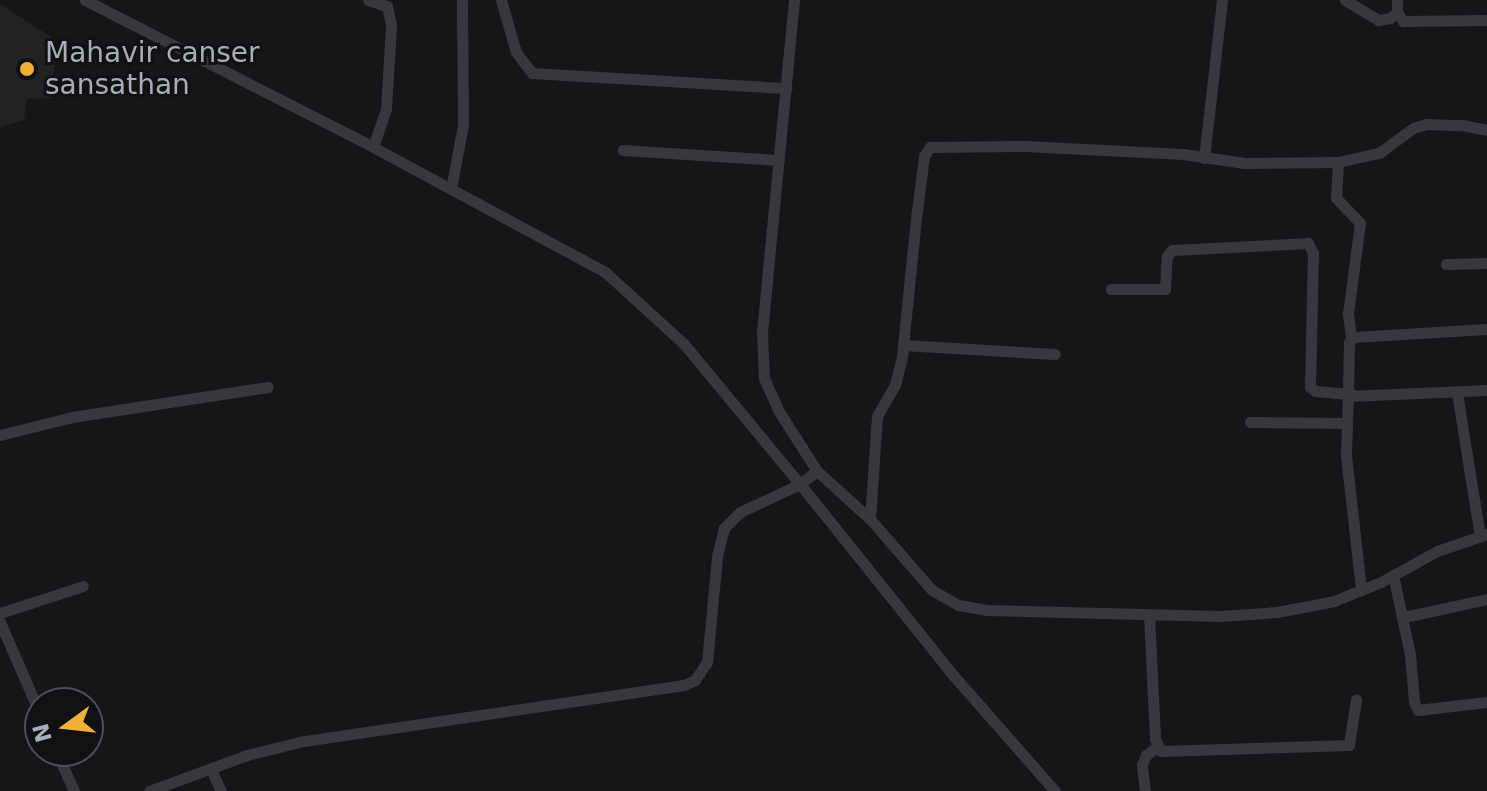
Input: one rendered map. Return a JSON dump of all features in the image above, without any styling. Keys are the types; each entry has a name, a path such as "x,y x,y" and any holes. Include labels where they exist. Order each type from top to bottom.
{"street":[{"path":"85,0 373,147 605,272 636,296 693,354 953,675 1055,791"},
{"path":"368,0 387,6 391,25 386,109 373,147"},
{"path":"451,189 463,125 462,0"},
{"path":"501,0 516,52 532,73 787,88"},
{"path":"794,0 762,364 769,391 817,471 870,519 926,584 958,605 987,610 1149,615 1277,612 1334,601 1437,551 1484,535 1457,393"},
{"path":"1204,158 1222,0"},
{"path":"1345,0 1378,20 1390,18 1397,6"},
{"path":"1397,6 1399,19 1407,21 1487,20"},
{"path":"870,519 877,416 895,385 903,345 924,156 930,147 1025,146 1264,164 1338,162 1379,153 1413,128 1426,124 1462,125 1487,130"},
{"path":"623,150 779,160"},
{"path":"1338,162 1336,198 1360,223 1348,313 1350,394 1346,423 1348,487 1361,589"},
{"path":"1111,289 1162,291 1166,287 1167,256 1172,250 1308,243 1313,253 1309,384 1315,391 1350,394 1487,390"},
{"path":"1446,264 1487,263"},
{"path":"1351,338 1487,329"},
{"path":"903,345 1055,354"},
{"path":"0,435 99,412 268,387"},
{"path":"1250,422 1346,423"},
{"path":"149,791 276,747 329,736 684,685 695,680 707,662 717,557 724,528 740,512 800,484 817,471"},
{"path":"1393,575 1404,617 1418,710 1487,702"},
{"path":"0,613 83,586"},
{"path":"1404,617 1487,599"},
{"path":"1149,615 1157,747"},
{"path":"0,622 28,687"},
{"path":"1157,747 1167,752 1349,745 1356,700"},
{"path":"1145,791 1142,765 1146,755 1157,747"},
{"path":"63,767 74,791"},
{"path":"211,769 221,791"}],"shaded area":[{"name":"Mahavir canser sansathan","path":"0,4 56,40 52,98 27,99 24,120 0,127"}],"place":[{"name":"Mahavir canser sansathan","path":"27,69"}]}
